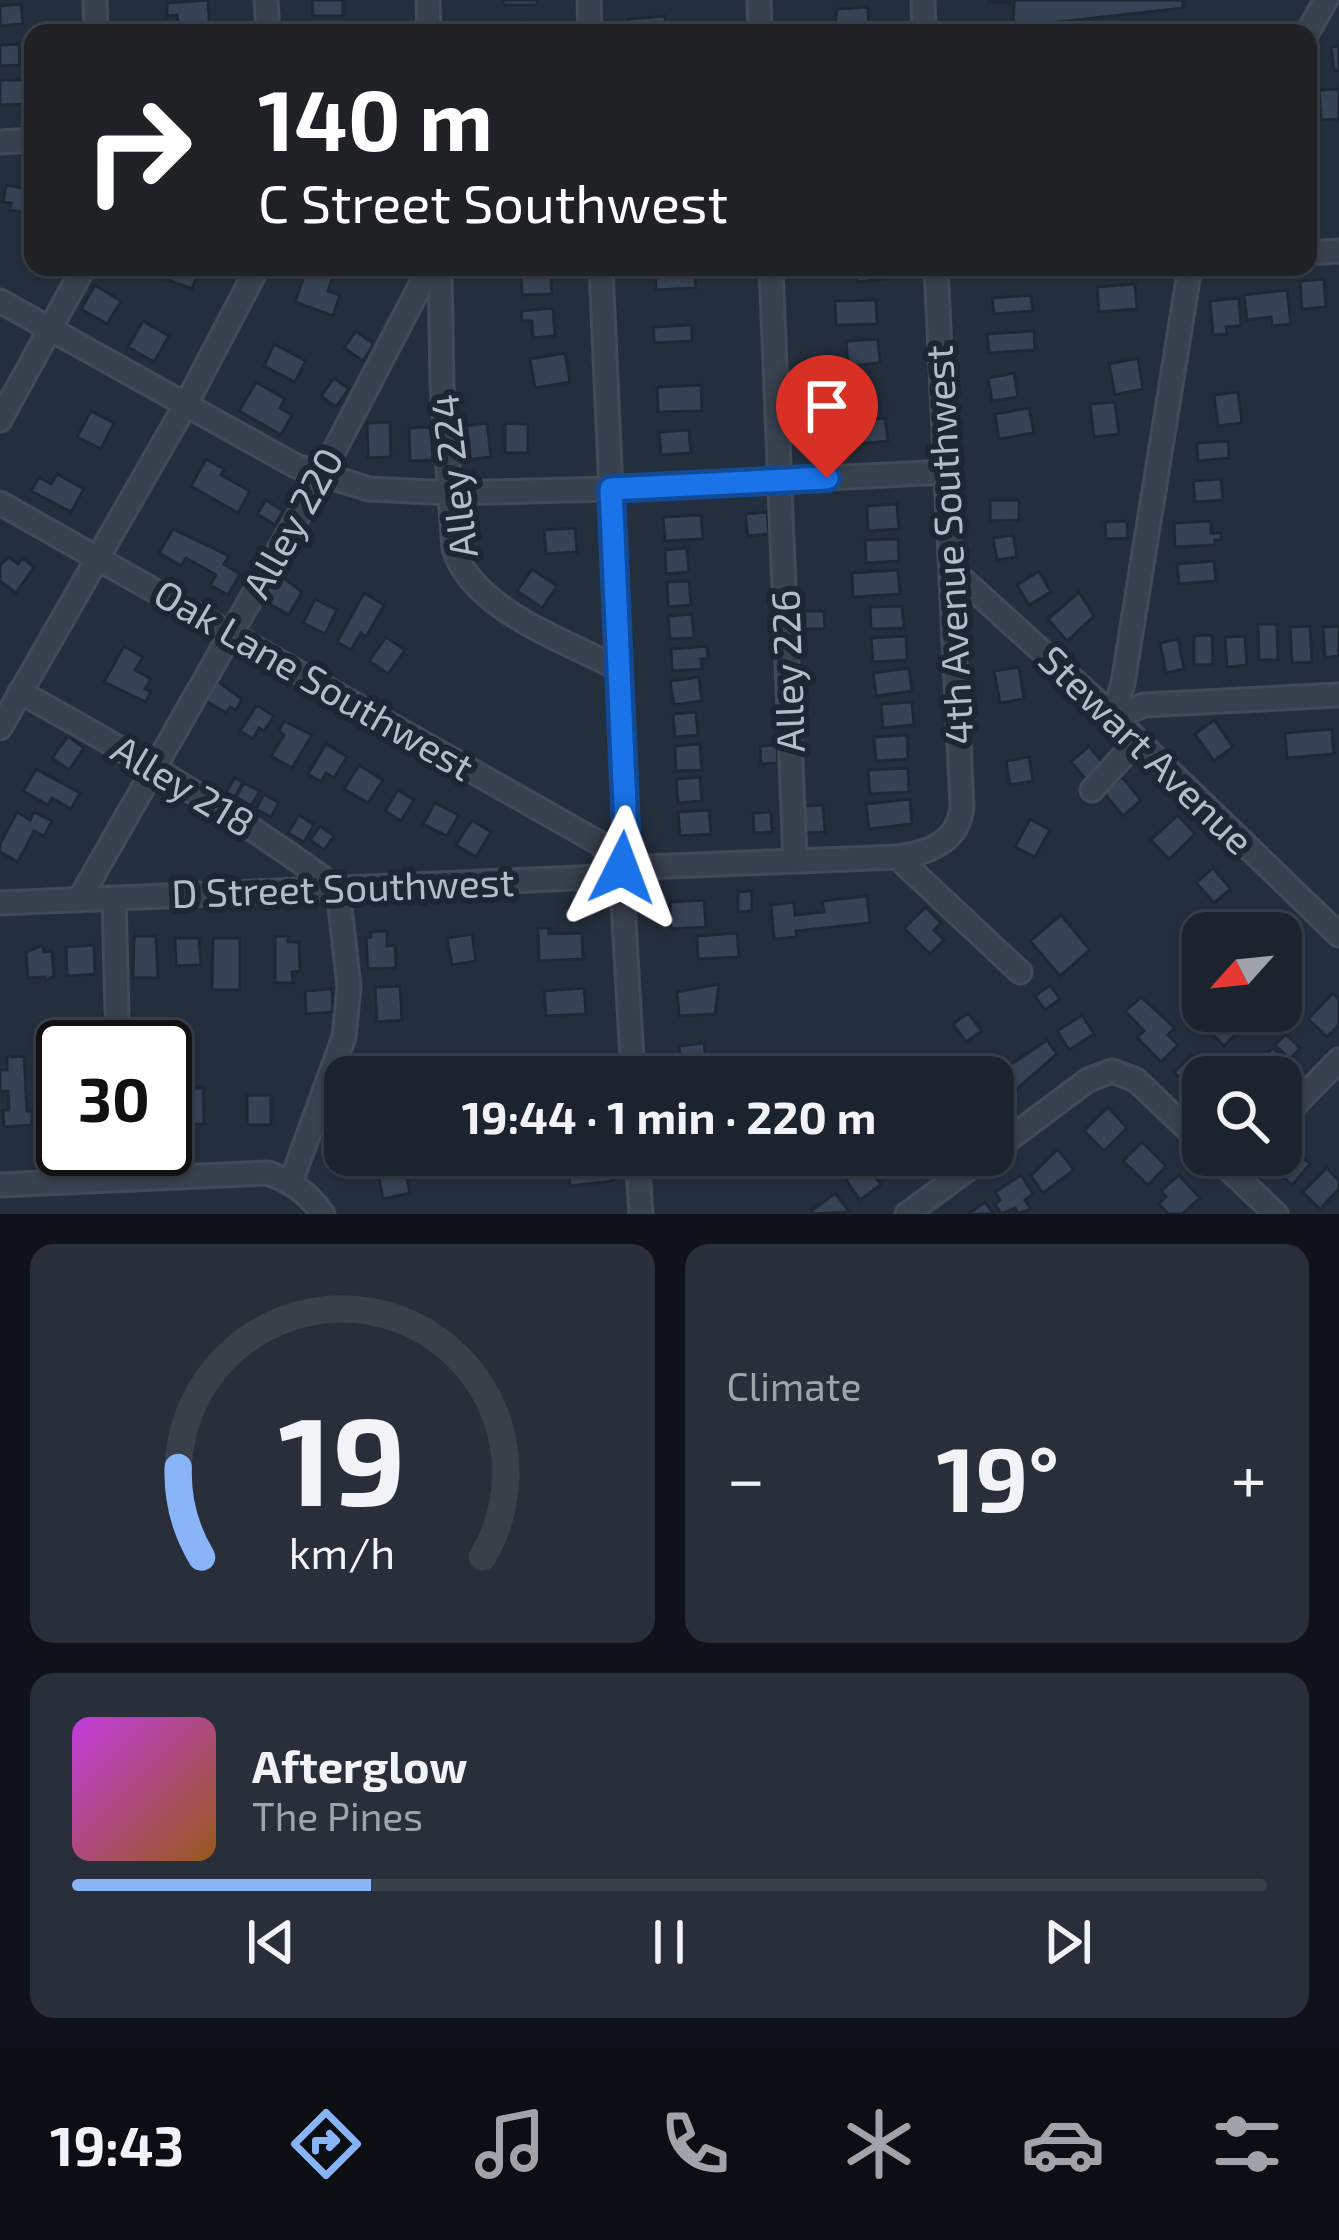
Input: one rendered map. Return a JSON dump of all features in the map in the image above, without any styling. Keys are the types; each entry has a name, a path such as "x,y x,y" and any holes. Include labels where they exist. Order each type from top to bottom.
{"street":[{"path":"0,420 79,276"},
{"path":"0,728 185,406 252,276"},
{"name":"Alley 220","path":"79,900 321,476 425,276"},
{"name":"Alley 224","path":"440,276 442,386 454,549 460,569 476,590 497,605 619,669"},
{"path":"601,276 632,1056"},
{"name":"Alley 226","path":"771,276 795,860"},
{"name":"4th Avenue Southwest","path":"936,276 962,806 959,823"},
{"path":"1113,718 1123,683 1189,276"},
{"path":"0,301 296,466 369,490 611,489 946,472"},
{"name":"Oak Lane Southwest","path":"0,502 599,843 622,868"},
{"name":"Stewart Avenue","path":"951,569 1339,935"},
{"name":"Alley 218","path":"20,692 270,838 338,889"},
{"path":"1113,718 1144,705 1339,695"},
{"path":"1092,790 1137,741"},
{"name":"D Street Southwest","path":"0,903 599,877 622,868 897,857 938,847 959,823"},
{"path":"897,857 1020,972"},
{"path":"291,1182 344,1037 350,987 338,889"},
{"path":"114,898 117,1012"},
{"path":"1302,1098 1339,1060"},
{"path":"1014,1135 1088,1080 1112,1071 1136,1080 1182,1124"},
{"path":"0,1185 268,1173 291,1182 323,1214"},
{"path":"639,1176 641,1214"},
{"path":"907,1214 959,1176"},
{"path":"1244,1176 1276,1214"}],"building":[{"path":"208,0 210,24 178,24 177,15 167,16 167,3"},
{"path":"312,0 343,0 343,16 313,16"},
{"path":"503,0 537,0 538,5 503,5"},
{"path":"1183,0 1183,8 1013,24 1014,3 987,3"},
{"path":"21,4 23,24 0,26 0,6"},
{"path":"868,7 869,24 835,24 837,9"},
{"path":"665,16 665,24 630,24 629,19"},
{"path":"19,44 20,65 0,66 0,45"},
{"path":"1339,46 1339,70 1334,71 1331,47"},
{"path":"0,80 24,80 24,104 0,105"},
{"path":"1339,89 1339,119 1321,120 1319,90"},
{"path":"6,185 24,188 24,212 10,210 11,203 3,202"},
{"path":"169,276 197,276 192,289 168,280"},
{"path":"304,276 333,276 328,291 340,295 333,316 295,302"},
{"path":"521,276 551,276 552,294 522,295"},
{"path":"655,276 695,276 696,288 656,290"},
{"path":"857,276 886,276 886,279 857,282"},
{"path":"1324,279 1326,307 1302,309 1300,281"},
{"path":"1135,284 1137,309 1099,312 1097,287"},
{"path":"95,285 121,301 107,324 81,309"},
{"path":"1287,290 1291,324 1272,326 1271,317 1247,320 1244,295"},
{"path":"1031,295 1033,311 994,314 992,298"},
{"path":"1239,298 1241,326 1226,327 1227,334 1213,335 1210,301"},
{"path":"876,300 877,324 836,325 835,301"},
{"path":"553,308 555,336 533,338 532,321 522,321 521,311"},
{"path":"143,321 169,336 154,362 128,347"},
{"path":"692,325 692,341 654,343 653,327"},
{"path":"356,331 374,344 363,361 344,348"},
{"path":"1034,331 1035,350 989,353 987,334"},
{"path":"878,339 880,363 848,366 846,341"},
{"path":"274,344 306,361 295,382 264,366"},
{"path":"565,353 570,382 535,388 530,359"},
{"path":"1138,358 1143,389 1115,395 1109,364"},
{"path":"1014,373 1018,397 992,401 988,378"},
{"path":"334,378 349,389 336,407 321,396"},
{"path":"256,382 285,399 280,408 292,415 281,435 239,411"},
{"path":"701,385 702,411 658,412 657,387"},
{"path":"1238,392 1242,423 1218,426 1214,395"},
{"path":"1115,402 1119,434 1094,437 1090,404"},
{"path":"1029,408 1034,433 999,439 995,414"},
{"path":"91,411 114,423 101,449 77,437"},
{"path":"885,418 888,441 859,444 856,421"},
{"path":"390,422 391,457 368,458 367,423"},
{"path":"487,423 491,457 465,460 461,426"},
{"path":"505,423 528,424 528,453 505,453"},
{"path":"431,427 433,460 410,461 409,428"},
{"path":"689,430 691,453 661,455 659,432"},
{"path":"1228,441 1229,458 1198,461 1197,443"},
{"path":"206,459 224,469 221,475 250,491 238,513 191,486"},
{"path":"57,474 84,489 71,512 31,491 39,477 51,484"},
{"path":"1221,479 1223,500 1195,502 1193,481"},
{"path":"266,500 283,511 275,525 257,514"},
{"path":"990,500 1019,500 1019,520 990,521"},
{"path":"897,504 899,529 868,531 867,506"},
{"path":"767,512 769,534 748,536 745,514"},
{"path":"701,515 703,539 665,541 663,517"},
{"path":"1127,521 1128,538 1106,539 1105,522"},
{"path":"1211,521 1211,533 1221,533 1215,545 1175,547 1174,523"},
{"path":"575,528 577,552 546,554 544,530"},
{"path":"173,529 229,556 224,564 240,574 228,595 210,585 216,575 186,558 181,566 159,553"},
{"path":"1013,535 1017,557 997,560 993,538"},
{"path":"898,539 899,561 866,563 865,540"},
{"path":"687,548 689,572 666,574 665,550"},
{"path":"9,557 18,564 22,558 34,567 16,593 0,581 0,565"},
{"path":"1214,561 1216,581 1179,584 1177,564"},
{"path":"532,569 557,586 542,608 517,591"},
{"path":"898,570 900,594 853,597 852,573"},
{"path":"275,571 302,592 289,615 259,598"},
{"path":"1039,571 1051,592 1029,605 1017,585"},
{"path":"689,581 691,605 668,607 667,582"},
{"path":"1079,592 1094,616 1067,641 1048,619"},
{"path":"364,593 384,605 366,637 361,633 351,650 337,642"},
{"path":"315,599 337,610 325,634 303,623"},
{"path":"902,606 904,628 871,629 870,607"},
{"path":"801,611 824,611 825,629 802,629"},
{"path":"692,614 694,638 670,639 668,616"},
{"path":"1258,624 1277,624 1278,660 1259,660"},
{"path":"1310,626 1312,662 1292,663 1290,627"},
{"path":"1339,626 1339,656 1325,658 1323,627"},
{"path":"1212,635 1213,665 1194,665 1194,636"},
{"path":"906,636 907,660 873,662 871,638"},
{"path":"1245,636 1247,665 1227,667 1225,637"},
{"path":"386,637 405,650 388,674 369,661"},
{"path":"1178,639 1184,669 1166,673 1160,643"},
{"path":"124,646 143,657 135,670 151,679 145,689 151,692 146,702 104,682"},
{"path":"707,646 708,659 701,659 702,669 672,671 671,649"},
{"path":"1019,667 1024,699 1000,703 994,671"},
{"path":"909,668 912,691 876,696 873,673"},
{"path":"699,677 702,701 674,705 670,681"},
{"path":"217,681 242,699 236,710 230,707 226,713 206,701"},
{"path":"912,702 914,725 883,728 881,704"},
{"path":"257,705 274,716 253,739 240,731"},
{"path":"696,712 698,735 675,737 673,714"},
{"path":"1214,720 1233,747 1214,761 1195,734"},
{"path":"284,721 312,735 292,768 271,756 284,735 279,731"},
{"path":"1332,729 1334,754 1287,758 1285,733"},
{"path":"907,735 908,759 876,761 874,737"},
{"path":"68,736 84,748 69,770 52,758"},
{"path":"326,744 347,757 334,778 326,773 321,782 308,774"},
{"path":"700,744 702,770 676,771 675,746"},
{"path":"777,745 778,763 761,764 760,746"},
{"path":"1089,746 1109,770 1091,785 1071,762"},
{"path":"1029,757 1033,781 1010,785 1006,761"},
{"path":"359,765 383,780 368,803 344,789"},
{"path":"908,768 909,792 870,794 868,770"},
{"path":"36,769 80,793 71,809 52,798 48,805 23,791"},
{"path":"700,777 702,801 678,803 676,779"},
{"path":"1122,777 1141,800 1123,816 1103,792"},
{"path":"235,778 243,782 235,797 226,792"},
{"path":"244,783 260,791 251,806 236,797"},
{"path":"398,790 414,800 401,821 385,811"},
{"path":"264,794 279,803 271,817 256,809"},
{"path":"910,799 912,824 869,829 866,804"},
{"path":"435,803 459,815 447,836 423,824"},
{"path":"823,805 825,832 804,833 803,806"},
{"path":"709,810 711,834 680,836 678,812"},
{"path":"17,812 30,820 34,812 52,821 44,836 34,831 18,862 0,852"},
{"path":"771,812 772,832 754,833 753,813"},
{"path":"299,815 314,825 304,842 288,833"},
{"path":"1178,815 1195,834 1169,859 1151,840"},
{"path":"1030,819 1050,830 1035,857 1015,847"},
{"path":"472,820 491,832 476,857 456,845"},
{"path":"320,826 334,836 324,850 310,840"},
{"path":"1213,868 1231,889 1214,903 1196,883"},
{"path":"752,891 752,911 738,912 738,892"},
{"path":"867,896 870,923 796,931 797,937 774,939 771,905 794,902 795,915 824,912 822,901"},
{"path":"704,900 706,927 671,929 670,902"},
{"path":"926,907 941,923 934,930 944,940 930,954 904,928"},
{"path":"1061,915 1090,950 1060,976 1030,941"},
{"path":"538,928 549,928 549,934 582,933 583,959 539,961"},
{"path":"387,931 387,946 395,945 396,968 368,969 366,938 371,932"},
{"path":"737,933 739,957 698,959 697,936"},
{"path":"472,934 476,961 452,965 447,938"},
{"path":"134,936 156,936 158,978 133,978"},
{"path":"275,936 299,942 300,971 292,972 293,983 275,983"},
{"path":"175,938 199,938 201,965 176,966"},
{"path":"213,938 240,938 240,990 212,990"},
{"path":"43,945 44,952 52,951 54,976 45,981 45,977 28,978 26,952"},
{"path":"94,945 95,974 67,976 66,947"},
{"path":"719,984 715,1014 679,1016 677,992"},
{"path":"1050,985 1060,999 1045,1010 1035,996"},
{"path":"400,986 402,1020 377,1022 375,987"},
{"path":"584,988 586,1014 546,1016 544,991"},
{"path":"332,989 333,1012 306,1014 305,991"},
{"path":"1333,993 1339,999 1339,1025 1327,1037 1308,1019"},
{"path":"1141,997 1175,1028 1168,1035 1178,1045 1161,1062 1137,1037 1144,1031 1125,1011"},
{"path":"968,1013 982,1031 966,1042 953,1024"},
{"path":"1082,1015 1094,1034 1069,1050 1057,1031"},
{"path":"1210,1032 1238,1032 1224,1046"},
{"path":"1286,1034 1300,1048 1287,1056 1275,1045"},
{"path":"1047,1040 1057,1054 1017,1089 1014,1062"},
{"path":"704,1043 705,1056 680,1056 679,1046"},
{"path":"24,1056 32,1125 4,1127 8,1091 0,1092 0,1070 7,1070 7,1057"},
{"path":"203,1088 204,1124 192,1124 192,1089"},
{"path":"247,1095 271,1095 271,1125 247,1125"},
{"path":"1108,1107 1127,1128 1104,1151 1084,1131"},
{"path":"1142,1142 1166,1166 1148,1185 1123,1161"},
{"path":"1058,1149 1074,1170 1043,1193 1031,1176"},
{"path":"1327,1168 1339,1181 1339,1189 1320,1209 1303,1192"},
{"path":"1021,1175 1033,1194 1025,1200 1031,1209 1018,1214 1015,1208 1001,1214 995,1192"},
{"path":"1179,1175 1200,1198 1182,1214 1168,1214 1159,1204 1166,1197 1161,1191"},
{"path":"379,1176 406,1176 410,1193 383,1199"},
{"path":"569,1176 613,1176 613,1181 570,1186"},
{"path":"875,1176 881,1185 860,1200 846,1180"},
{"path":"835,1193 850,1212 813,1214 811,1211"},
{"path":"985,1202 994,1214 968,1214"}],"route":[{"path":"622,868 626,828 611,489 827,478"}]}
